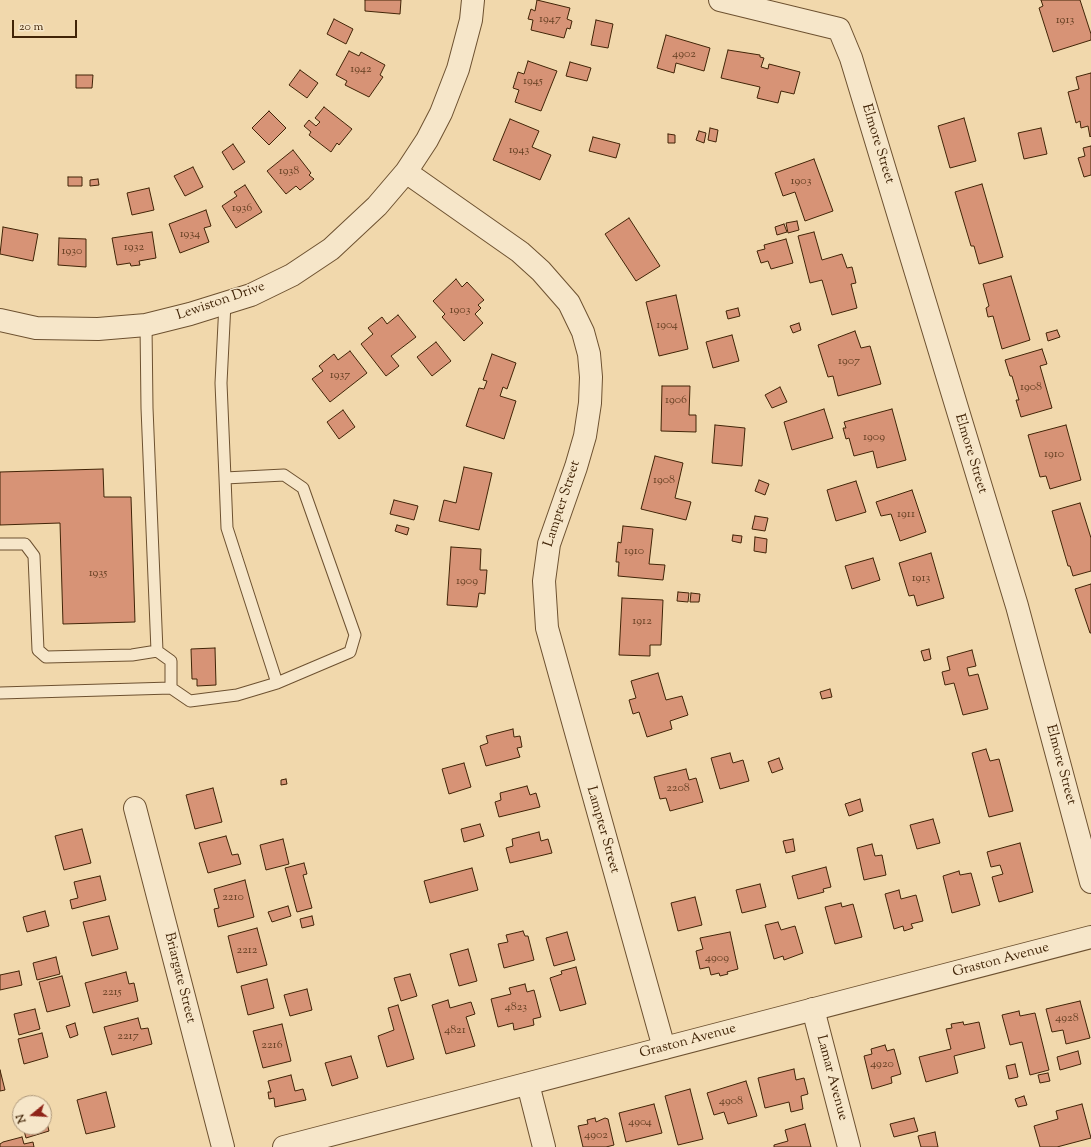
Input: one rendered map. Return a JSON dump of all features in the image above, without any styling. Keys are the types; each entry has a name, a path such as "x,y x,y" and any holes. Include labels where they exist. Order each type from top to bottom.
{"street":[{"name":"Lewiston Drive","path":"0,320 36,328 98,329 146,325 190,314 251,295 292,275 331,249 377,206 406,172 430,133 458,69 471,20 473,0"},
{"name":"Elmore Street","path":"720,0 839,29 851,58 1017,606 1091,882"},
{"name":"Lampter Street","path":"406,172 520,252 541,271 569,303 583,332 589,354 591,376 590,403 585,436 576,467 549,544 544,582 546,628 664,1048"},
{"name":"Briargate Street","path":"135,808 223,1147"},
{"name":"Graston Avenue","path":"284,1147 1091,937"},
{"name":"Lamar Avenue","path":"813,1010 849,1147"},
{"path":"528,1084 544,1147"}],"lane":[{"path":"224,303 221,382 227,528 276,683"},
{"path":"146,325 147,408 157,651"},
{"path":"0,692 171,688 190,701 237,695 276,683 350,652 355,635 303,488 284,475 225,478"},
{"path":"0,544 25,544 34,556 38,650 46,657 132,655 157,651 171,661 171,688"}],"building":[{"path":"365,0 401,0 400,14 365,11"},
{"path":"537,0 570,8 567,19 572,21 570,29 567,28 564,38 531,30 533,20 528,19 531,9 535,11"},
{"path":"1041,0 1080,0 1091,34 1091,40 1053,52 1039,8 1043,6"},
{"path":"334,19 353,29 346,44 327,34"},
{"path":"596,20 613,24 608,48 591,45"},
{"path":"666,35 710,48 704,71 676,63 674,73 657,68"},
{"path":"728,50 760,55 760,57 764,58 761,67 768,69 769,64 800,72 794,94 781,91 778,103 757,98 760,87 721,78"},
{"path":"349,51 359,56 361,52 385,65 380,75 383,77 369,97 345,85 347,81 336,75"},
{"path":"528,61 557,71 541,111 515,102 519,90 513,88 518,72 524,74"},
{"path":"570,62 591,68 587,81 566,76"},
{"path":"300,70 318,83 307,98 289,85"},
{"path":"1091,73 1090,137 1088,126 1081,128 1080,121 1076,123 1068,92 1079,89 1076,77"},
{"path":"76,75 93,75 92,88 76,88"},
{"path":"324,107 352,129 339,145 337,143 331,152 309,135 311,132 304,126 309,120 316,126 320,122 315,118"},
{"path":"269,111 286,128 269,145 252,128"},
{"path":"964,118 976,161 950,168 938,126"},
{"path":"510,119 539,131 532,147 551,155 540,180 493,160"},
{"path":"710,128 718,130 716,142 708,140"},
{"path":"1041,128 1047,154 1024,159 1018,133"},
{"path":"699,131 706,133 704,143 696,140"},
{"path":"668,134 675,135 675,143 668,143"},
{"path":"593,137 620,144 616,158 589,151"},
{"path":"233,144 245,162 233,170 222,152"},
{"path":"1091,146 1091,175 1084,177 1078,158 1085,156 1083,148"},
{"path":"293,150 311,173 309,175 314,179 300,190 296,186 286,194 267,171"},
{"path":"814,159 833,211 805,221 795,192 783,196 775,173"},
{"path":"193,167 203,187 185,196 174,176"},
{"path":"68,177 82,177 82,186 68,186"},
{"path":"98,179 99,185 90,186 90,180"},
{"path":"982,184 1003,257 979,264 974,246 971,246 955,192"},
{"path":"245,185 262,212 236,228 222,206 237,196 234,192"},
{"path":"149,188 154,210 132,215 127,193"},
{"path":"206,210 211,226 204,228 209,242 180,253 169,224"},
{"path":"629,218 660,266 636,281 605,234"},
{"path":"797,221 799,230 788,233 786,223"},
{"path":"784,224 787,232 777,235 775,227"},
{"path":"3,227 38,234 33,261 0,254"},
{"path":"152,232 156,258 139,261 140,265 131,266 130,263 117,265 112,238"},
{"path":"814,232 822,260 842,254 847,268 852,267 856,283 851,284 857,308 832,315 822,280 810,283 798,236"},
{"path":"59,238 86,239 86,267 58,265"},
{"path":"786,239 793,263 771,269 768,261 761,263 757,251 765,249 764,245"},
{"path":"1011,276 1030,340 1002,349 993,316 988,317 986,308 989,306 983,284"},
{"path":"456,279 462,287 467,282 484,300 478,305 481,308 475,314 483,323 464,341 442,317 445,314 433,301"},
{"path":"676,295 688,349 659,356 646,302"},
{"path":"738,308 740,316 728,319 726,311"},
{"path":"398,315 416,337 391,356 399,366 386,376 361,344 373,334 368,328 382,317 387,324"},
{"path":"799,323 801,330 793,333 790,326"},
{"path":"1057,330 1060,337 1048,341 1046,333"},
{"path":"855,331 861,348 870,346 881,384 838,396 833,376 828,377 818,345"},
{"path":"732,335 739,361 713,368 706,342"},
{"path":"436,342 451,361 432,376 417,357"},
{"path":"1042,349 1047,364 1040,366 1052,408 1021,417 1016,400 1019,400 1012,376 1010,376 1005,360"},
{"path":"350,351 367,373 330,402 312,379 323,371 319,366 334,354 338,360"},
{"path":"492,354 516,363 507,389 503,387 500,396 516,401 504,439 466,426 479,388 484,389 487,381 483,380"},
{"path":"662,386 690,386 689,415 696,415 696,432 661,431"},
{"path":"780,387 787,402 772,408 765,395"},
{"path":"824,409 833,438 792,450 784,422"},
{"path":"892,409 906,460 877,468 873,451 854,456 849,438 846,439 843,428 846,428 844,422"},
{"path":"343,410 355,427 339,439 327,422"},
{"path":"715,425 745,428 742,466 712,463"},
{"path":"1066,425 1081,480 1050,489 1046,476 1040,477 1028,435"},
{"path":"655,456 683,463 675,498 691,502 686,520 641,509"},
{"path":"464,467 492,473 479,530 439,521 444,500 456,503"},
{"path":"103,469 104,497 131,497 135,622 63,624 60,523 0,525 0,472"},
{"path":"759,480 769,484 765,495 755,491"},
{"path":"856,481 866,512 836,521 827,490"},
{"path":"912,490 926,532 900,541 891,514 881,516 876,502"},
{"path":"394,500 418,506 414,520 390,514"},
{"path":"1080,503 1091,538 1091,571 1073,576 1070,566 1068,566 1052,511"},
{"path":"755,516 768,518 765,531 752,529"},
{"path":"397,525 409,528 407,535 395,531"},
{"path":"623,526 653,529 649,564 665,565 663,580 618,576 619,562 616,562 618,542 621,543"},
{"path":"733,535 742,536 741,543 732,541"},
{"path":"755,537 767,539 766,553 754,551"},
{"path":"451,547 481,549 480,570 487,570 485,594 479,593 477,607 447,605"},
{"path":"931,553 944,598 917,606 914,595 909,596 899,563"},
{"path":"873,558 880,580 852,589 845,566"},
{"path":"1091,584 1091,633 1090,633 1075,589"},
{"path":"678,592 689,593 688,602 677,601"},
{"path":"691,593 700,594 699,602 690,602"},
{"path":"622,598 663,600 661,645 650,645 650,656 619,655"},
{"path":"215,648 216,685 197,686 197,679 192,679 191,649"},
{"path":"929,649 931,659 924,661 921,651"},
{"path":"972,650 976,666 967,668 969,676 978,674 988,709 963,715 954,683 945,685 942,672 950,670 947,657"},
{"path":"658,673 666,700 682,696 688,715 670,721 672,729 647,737 639,712 633,714 629,700 636,698 631,681"},
{"path":"830,689 832,697 822,699 820,692"},
{"path":"513,729 514,737 520,736 522,747 517,748 520,757 486,766 480,746 488,743 486,736"},
{"path":"986,749 990,761 999,759 1013,811 989,817 972,753"},
{"path":"730,753 733,763 743,760 749,781 720,789 711,758"},
{"path":"779,758 783,769 772,773 768,762"},
{"path":"464,763 471,787 449,794 442,769"},
{"path":"686,769 689,780 696,778 703,802 670,811 666,798 660,799 654,777"},
{"path":"286,779 287,784 281,785 281,780"},
{"path":"527,786 530,795 536,793 540,807 499,817 495,802 501,800 500,793"},
{"path":"213,788 222,822 195,829 186,795"},
{"path":"860,799 863,811 849,816 845,804"},
{"path":"933,819 940,843 917,849 910,825"},
{"path":"480,824 484,836 464,842 461,829"},
{"path":"82,829 91,863 64,870 55,836"},
{"path":"539,832 541,841 548,839 552,853 510,863 506,848 513,846 512,839"},
{"path":"226,836 232,855 238,854 241,864 208,873 199,843"},
{"path":"283,839 289,864 266,870 260,845"},
{"path":"793,839 795,851 786,853 783,841"},
{"path":"1020,843 1033,892 999,902 992,877 1003,874 1000,865 991,867 987,852"},
{"path":"872,844 875,856 882,855 886,875 864,880 857,848"},
{"path":"304,863 307,874 303,875 312,908 297,912 285,868"},
{"path":"826,867 831,887 823,889 824,892 798,899 792,876"},
{"path":"472,868 478,890 430,903 424,881"},
{"path":"959,871 960,875 971,873 980,905 952,913 943,876"},
{"path":"100,876 106,900 72,909 70,900 78,898 74,882"},
{"path":"245,880 254,917 218,927 214,909 219,908 214,889"},
{"path":"760,884 766,907 742,913 736,890"},
{"path":"899,890 901,899 916,895 923,921 911,924 913,928 904,931 903,926 894,929 885,894"},
{"path":"695,897 702,925 678,931 671,903"},
{"path":"841,903 842,907 853,904 862,937 835,944 825,907"},
{"path":"288,906 291,916 272,922 268,912"},
{"path":"45,911 49,926 27,932 23,917"},
{"path":"109,916 118,949 92,956 83,922"},
{"path":"312,916 314,925 302,928 300,919"},
{"path":"778,922 781,930 795,926 803,953 784,960 783,956 774,959 765,925"},
{"path":"257,928 267,965 237,973 228,936"},
{"path":"523,931 525,936 528,936 534,960 504,968 498,944 508,942 506,935"},
{"path":"567,932 575,960 554,966 546,938"},
{"path":"730,932 738,969 720,976 719,973 711,975 709,967 700,969 696,951 703,949 700,938"},
{"path":"468,949 477,981 459,986 450,954"},
{"path":"56,957 60,974 37,980 33,963"},
{"path":"576,967 586,1004 560,1011 550,978 562,974 561,971"},
{"path":"19,971 22,985 0,990 0,975"},
{"path":"126,972 129,984 134,983 138,1001 93,1013 85,983"},
{"path":"410,974 417,996 401,1001 394,978"},
{"path":"62,976 70,1006 47,1012 39,982"},
{"path":"267,979 274,1008 248,1015 241,986"},
{"path":"525,984 527,992 534,990 541,1017 533,1019 534,1025 514,1030 513,1023 498,1027 491,999 511,994 509,988"},
{"path":"307,989 312,1010 290,1016 284,995"},
{"path":"448,1000 450,1008 471,1002 475,1014 466,1017 475,1046 446,1054 432,1005"},
{"path":"1080,1001 1090,1038 1066,1044 1063,1030 1052,1032 1046,1009"},
{"path":"398,1005 414,1059 387,1067 378,1036 394,1030 388,1008"},
{"path":"35,1009 40,1029 19,1035 14,1014"},
{"path":"1019,1011 1020,1016 1035,1013 1049,1070 1030,1075 1022,1042 1010,1045 1002,1015"},
{"path":"138,1018 141,1029 148,1028 152,1044 112,1055 104,1027"},
{"path":"963,1022 964,1025 979,1022 985,1048 954,1056 958,1073 926,1082 919,1057 951,1049 946,1029 952,1028 951,1024"},
{"path":"75,1023 78,1035 70,1038 66,1026"},
{"path":"282,1024 291,1061 263,1068 253,1031"},
{"path":"42,1033 48,1057 24,1064 18,1039"},
{"path":"885,1045 887,1051 894,1049 901,1074 891,1077 892,1083 872,1089 864,1056 872,1054 871,1049"},
{"path":"1078,1051 1081,1064 1060,1070 1057,1057"},
{"path":"351,1056 358,1078 332,1086 325,1063"},
{"path":"1015,1064 1018,1077 1009,1079 1006,1066"},
{"path":"794,1069 796,1080 804,1078 808,1094 801,1096 803,1109 791,1112 789,1102 765,1108 758,1078"},
{"path":"0,1070 5,1090 0,1091"},
{"path":"1048,1073 1050,1081 1040,1083 1038,1075"},
{"path":"291,1075 295,1091 303,1089 306,1100 275,1107 274,1098 269,1099 268,1092 271,1092 268,1081"},
{"path":"746,1081 757,1116 728,1124 724,1112 714,1115 707,1093"},
{"path":"690,1089 703,1139 678,1145 665,1096"},
{"path":"106,1092 115,1127 86,1134 77,1100"},
{"path":"1024,1096 1027,1105 1018,1107 1015,1099"},
{"path":"654,1104 662,1133 626,1142 619,1113"},
{"path":"1082,1104 1091,1138 1057,1147 1040,1147 1034,1126 1058,1119 1056,1111"},
{"path":"595,1118 596,1122 605,1118 608,1119 614,1145 606,1147 583,1147 578,1126 588,1124 587,1120"},
{"path":"914,1118 918,1131 894,1137 890,1124"},
{"path":"805,1124 811,1147 774,1147 774,1145 788,1141 785,1130"},
{"path":"935,1132 938,1147 921,1147 918,1136"},
{"path":"25,1135 36,1135 26,1138"},
{"path":"22,1137 24,1144 33,1142 34,1147 0,1147 0,1144 3,1142"}]}
